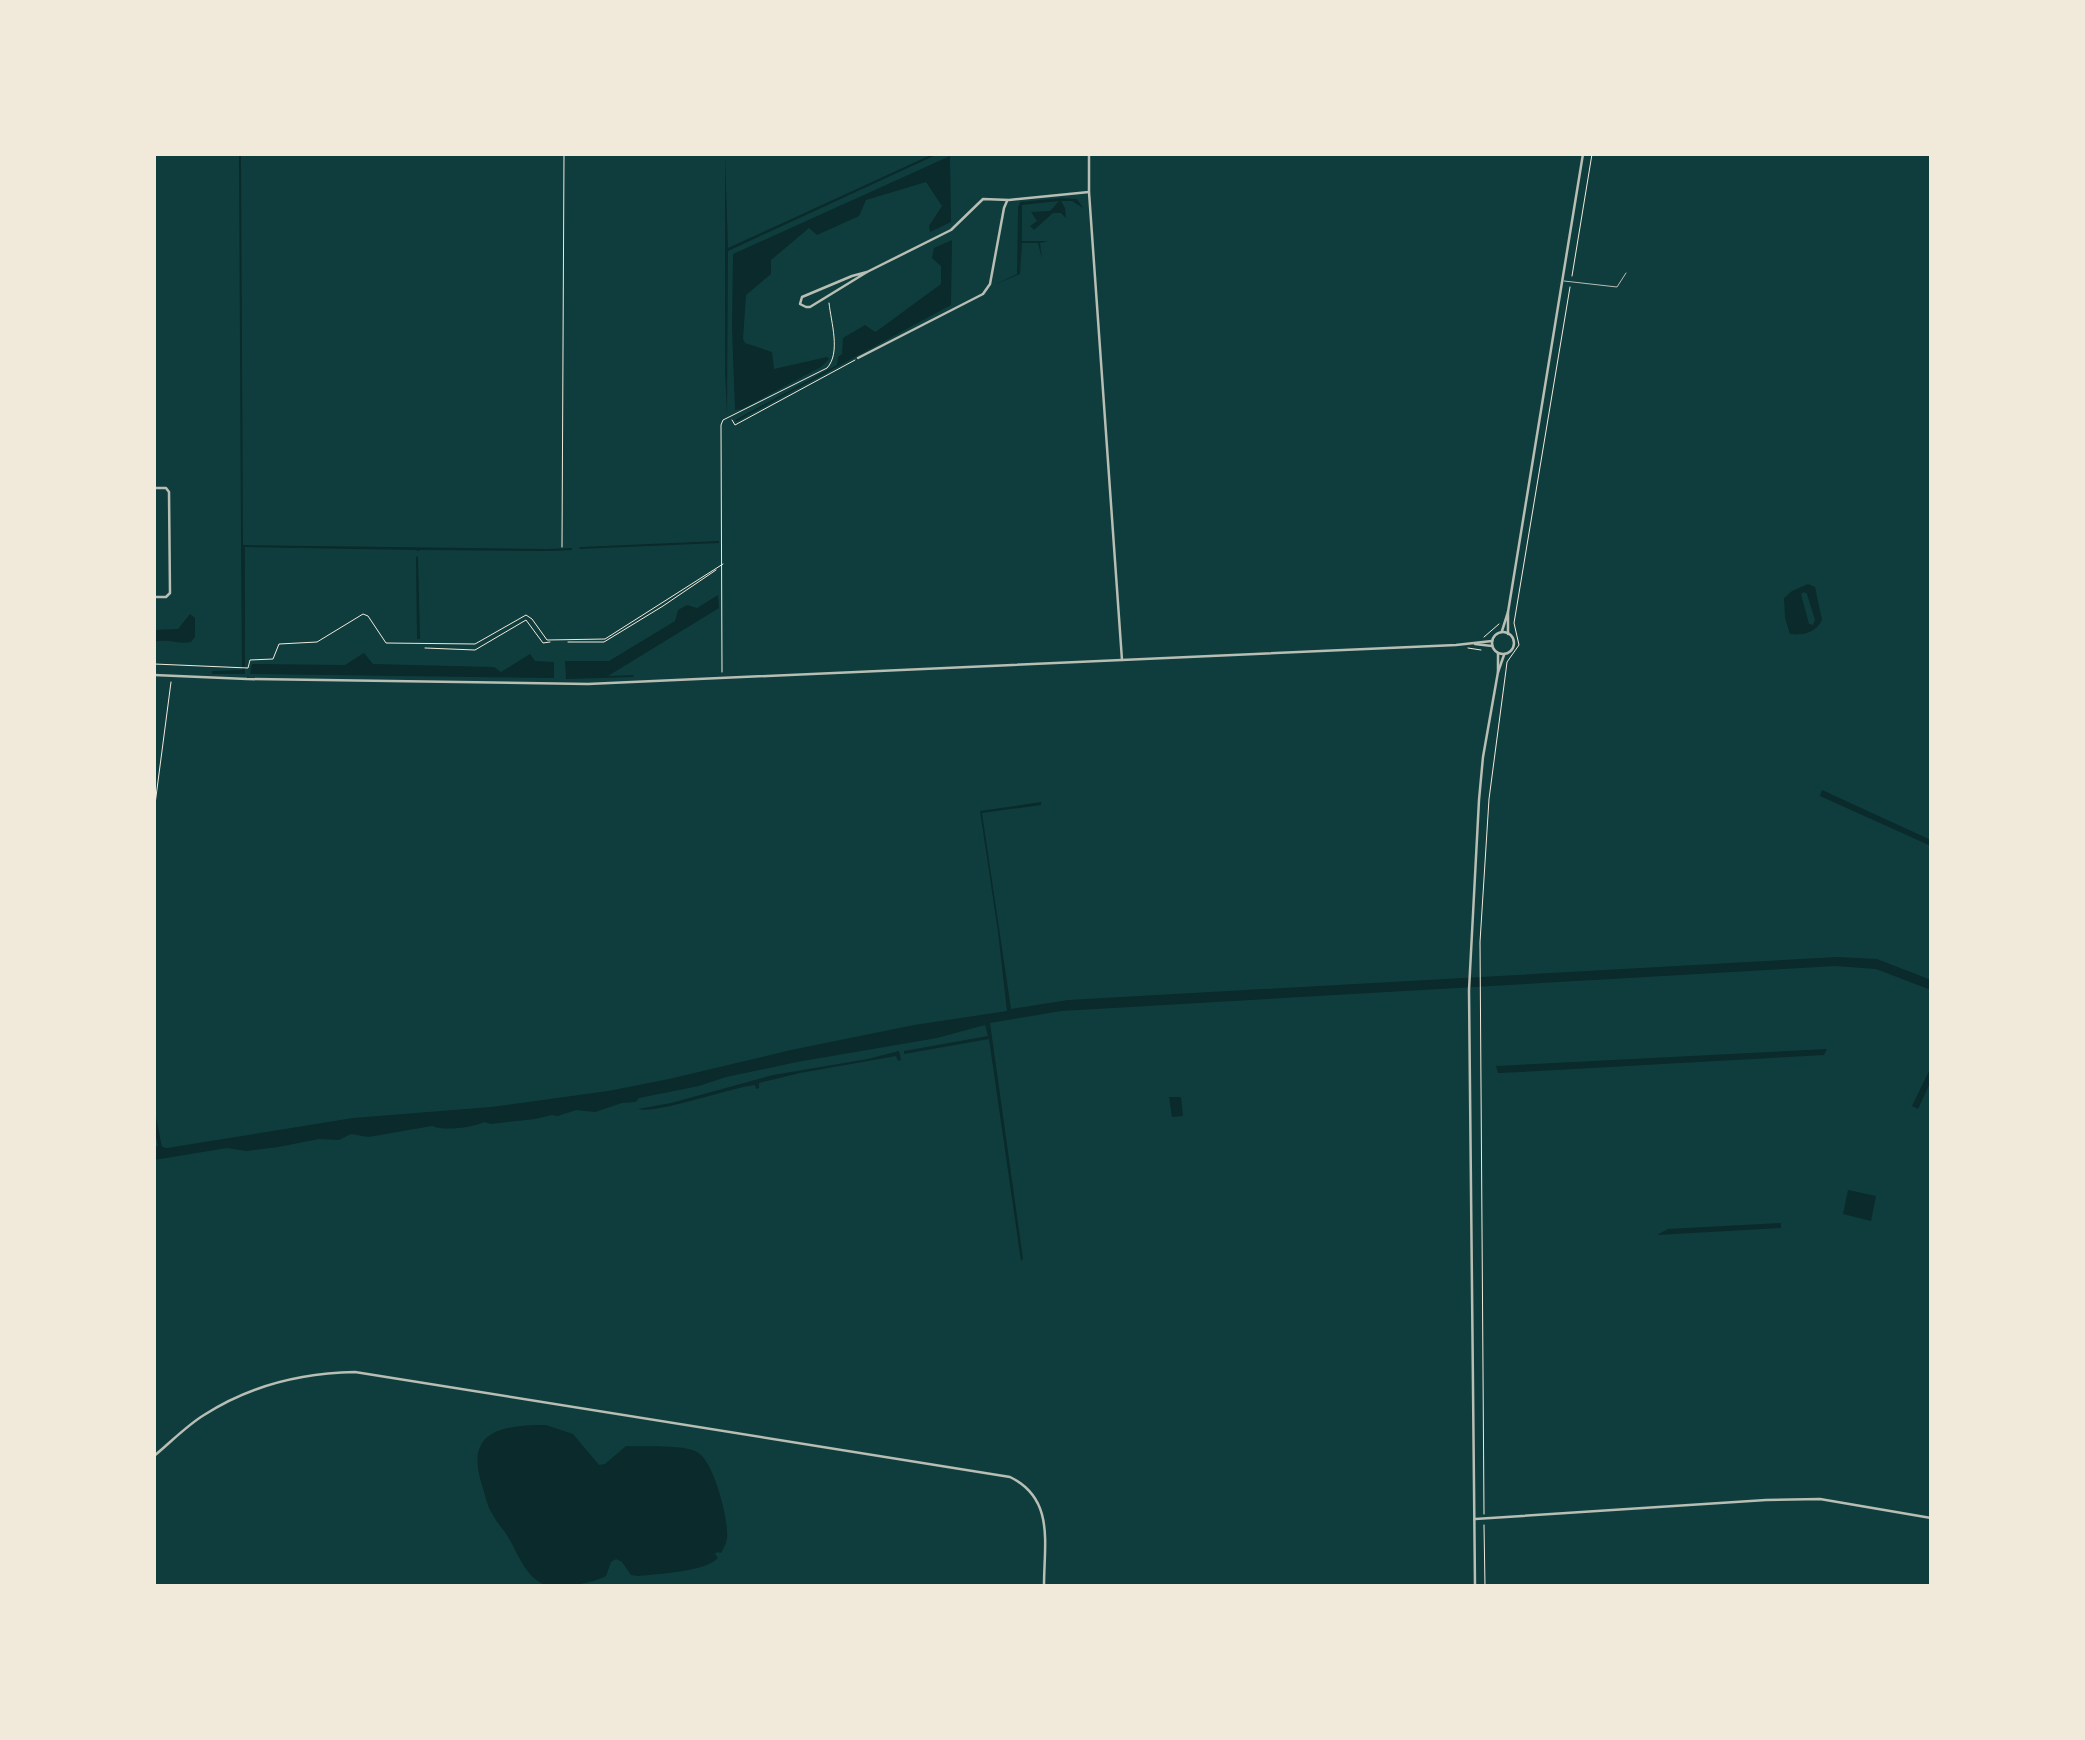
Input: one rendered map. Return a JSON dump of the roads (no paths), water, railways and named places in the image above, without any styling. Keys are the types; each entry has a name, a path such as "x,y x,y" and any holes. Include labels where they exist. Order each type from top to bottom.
{"street":[{"path":"1088,154 1122,660"},
{"path":"1502,632 1508,612 1583,154"},
{"path":"867,272 802,297 800,303 810,307 867,272 951,230 983,199 1009,200 1089,192"},
{"path":"858,358 983,294 990,284 1004,205 1009,200"},
{"path":"154,488 166,488 169,492 170,593 166,597 154,597"},
{"path":"1508,612 1511,622 1508,634"},
{"path":"1475,1586 1469,990 1483,757 1498,672 1504,654 1513,646 1513,639 1502,632 1492,641 1498,653 1498,672"},
{"path":"154,675 579,684 1475,644 1492,641"},
{"path":"1475,644 1493,646"},
{"path":"1498,653 1504,654"},
{"path":"154,1456 203,1415 274,1383 334,1372 380,1376 1010,1477 1028,1488 1041,1506 1044,1586"},
{"path":"1474,1519 1608,1509 1820,1499 1931,1518"}],"lane":[{"path":"1561,281 1618,287 1626,273"}],"water":[{"path":"725,154 728,248 938,154 728,251 727,416 725,370"},
{"path":"950,156 951,222 930,232 929,226 942,206 926,182 866,200 859,216 817,235 809,228 771,260 771,274 746,295 745,343 772,352 774,369 827,357 829,359 821,367 742,409 735,410 733,254"},
{"path":"1077,199 1083,208 1072,201 1061,201 1066,218 1061,213 1053,213 1034,230 1030,226 1037,221 1031,212 1050,211 1059,201 1022,205 1022,241 1048,241 1040,243 1042,259 1038,243 1022,243 1020,274 994,285 1017,274 1020,202"},
{"path":"952,240 951,305 735,420 837,365 838,357 842,354 843,338 865,325 877,331 941,284 941,266 932,258 934,248"},
{"path":"719,543 579,549 580,547"},
{"path":"241,545 572,550 418,551 245,547 245,674 213,674 213,671 242,670"},
{"path":"418,556 420,639 417,639"},
{"path":"1808,584 1815,587 1822,620 1809,632 1790,634 1785,618 1784,598","holes":["1801,594 1807,594 1815,620 1813,625 1809,624"]},
{"path":"718,595 719,608 608,676 634,675 633,677 566,679 565,661 609,661 675,621 678,610 687,605 697,608"},
{"path":"190,614 195,618 195,637 191,642 154,642 154,630 178,629"},
{"path":"364,653 373,664 494,667 501,672 530,654 535,661 554,662 554,678 250,674 252,664 345,665"},
{"path":"1822,790 1931,840 1931,846 1820,796"},
{"path":"1041,802 1041,805 982,813 1011,1009 1068,1000 1837,957 1877,959 1931,980 1931,990 1876,969 1835,966 1061,1011 990,1023 1023,1259 1021,1261 989,1039 904,1054 904,1051 988,1036 985,1025 937,1038 726,1077 699,1086 639,1098 636,1102 622,1103 595,1112 576,1110 535,1119 491,1124 484,1122 458,1128 432,1126 368,1137 351,1134 339,1140 319,1139 246,1151 227,1148 154,1160 154,1147 158,1146 154,1108 162,1147 167,1148 353,1118 491,1107 608,1091 914,1025 1007,1011 980,811"},
{"path":"1827,1049 1824,1055 1521,1072 1498,1073 1496,1066"},
{"path":"899,1051 901,1060 898,1061 896,1056 800,1073 759,1083 759,1088 756,1089 755,1085 743,1087 661,1108 638,1109 671,1103 773,1075"},
{"path":"1931,1067 1931,1081 1918,1109 1912,1106"},
{"path":"1169,1097 1181,1097 1183,1116 1172,1117"},
{"path":"1848,1190 1876,1196 1871,1221 1843,1214"},
{"path":"1781,1223 1781,1228 1657,1235 1668,1229"},
{"path":"546,1425 573,1434 599,1465 605,1464 626,1446 673,1447 697,1452 714,1476 725,1513 727,1538 721,1553 715,1554 718,1558 692,1569 638,1576 631,1575 622,1562 616,1559 611,1562 606,1576 575,1585 549,1586 531,1576 489,1508 478,1467 478,1452 491,1434 502,1429"}],"waterway":[{"path":"240,154 242,545"}]}
